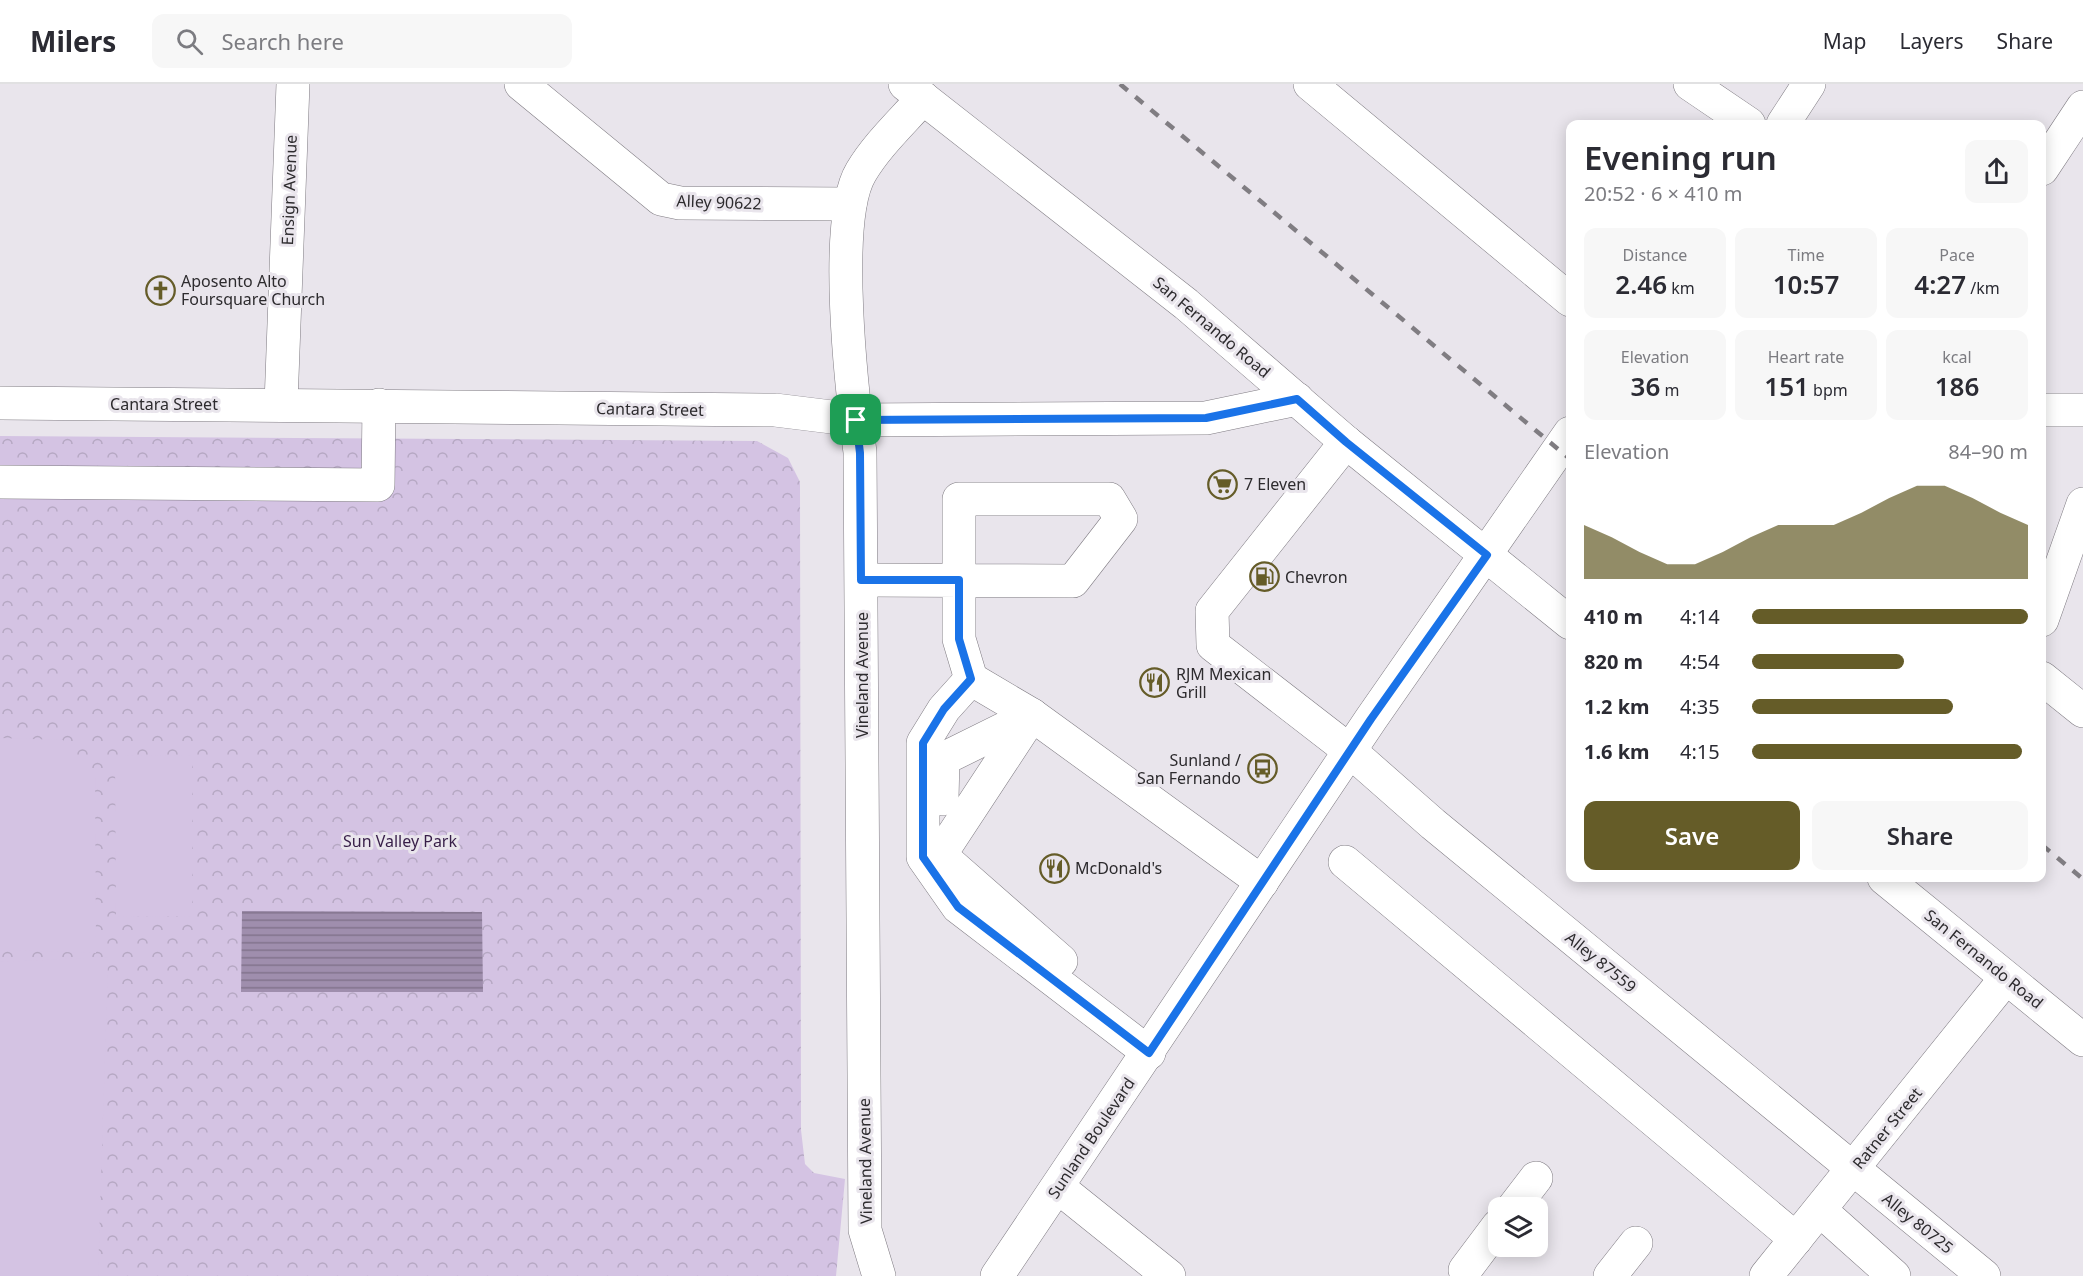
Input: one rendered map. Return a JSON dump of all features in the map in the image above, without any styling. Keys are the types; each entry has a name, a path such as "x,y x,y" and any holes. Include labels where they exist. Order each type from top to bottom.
{"street":[{"name":"Ensign Avenue","path":"281,404 293,84"},
{"name":"Alley 90622","path":"521,84 661,199 680,203 850,204"},
{"path":"1310,84 1566,297"},
{"path":"1690,84 1743,120"},
{"path":"1786,120 1809,84"},
{"name":"Vineland Avenue","path":"879,1276 865,1230 860,453 849,351 847,232 850,204 860,173 914,91"},
{"name":"San Fernando Road","path":"914,91 1186,304 1346,442 1566,619"},
{"path":"2046,163 2083,107"},
{"name":"Cantara Street","path":"0,403 775,410 856,420 1206,418 1297,399"},
{"path":"0,482 378,485 380,405"},
{"path":"2046,410 2083,410"},
{"name":"Sunland Boulevard","path":"997,1276 1350,752 1566,439"},
{"name":"Alley 87559","path":"1346,442 1212,611 1213,645 1350,752 1433,824 1853,1171"},
{"path":"861,580 959,580 1073,581 1121,519 1109,499 959,499 959,580 959,639 971,679 1032,715 1262,882"},
{"path":"2046,609 2083,504"},
{"path":"971,679 944,709 923,743 923,857 958,907 1149,1053"},
{"path":"2046,681 2083,711"},
{"path":"940,855 943,759 1032,715"},
{"path":"940,855 1032,715"},
{"path":"940,855 1070,969 1084,1004"},
{"path":"1345,862 1782,1264"},
{"name":"San Fernando Road","path":"1889,882 2083,1040"},
{"name":"Ratner Street","path":"1782,1264 1820,1210 2006,978"},
{"name":"Alley 80725","path":"1853,1171 1983,1276"},
{"path":"1521,1197 1536,1178"},
{"path":"1058,1187 1169,1276"},
{"path":"1820,1210 1894,1276"},
{"path":"1466,1274 1488,1241"},
{"path":"1610,1276 1636,1243"}],"green space":[{"name":"Sun Valley Park","path":"0,436 757,441 788,458 800,482 801,1130 805,1164 814,1173 845,1179 836,1276 0,1276"},
{"path":"0,738 63,740 95,773 96,953 0,950"},
{"path":"115,755 192,756 192,916 116,917"},
{"path":"108,957 98,1276 0,1276 0,962"}],"shaded area":[{"path":"242,911 482,912 483,992 241,992"}],"railway":[{"path":"1120,84 1566,456"},
{"path":"2046,848 2083,879"}],"place":[{"name":"Aposento Alto Foursquare Church","path":"160,290"},
{"name":"7 Eleven","path":"1223,484"},
{"name":"Chevron","path":"1264,577"},
{"name":"RJM Mexican Grill","path":"1155,683"},
{"name":"Sunland / San Fernando","path":"1262,769"},
{"name":"McDonald's","path":"1054,868"}],"route":[{"path":"1297,399 1346,442 1487,555 1371,719 1149,1053 958,907 923,857 923,743 944,709 971,679 959,639 959,580 861,580 860,453 856,420 1206,418 1297,399"}]}
